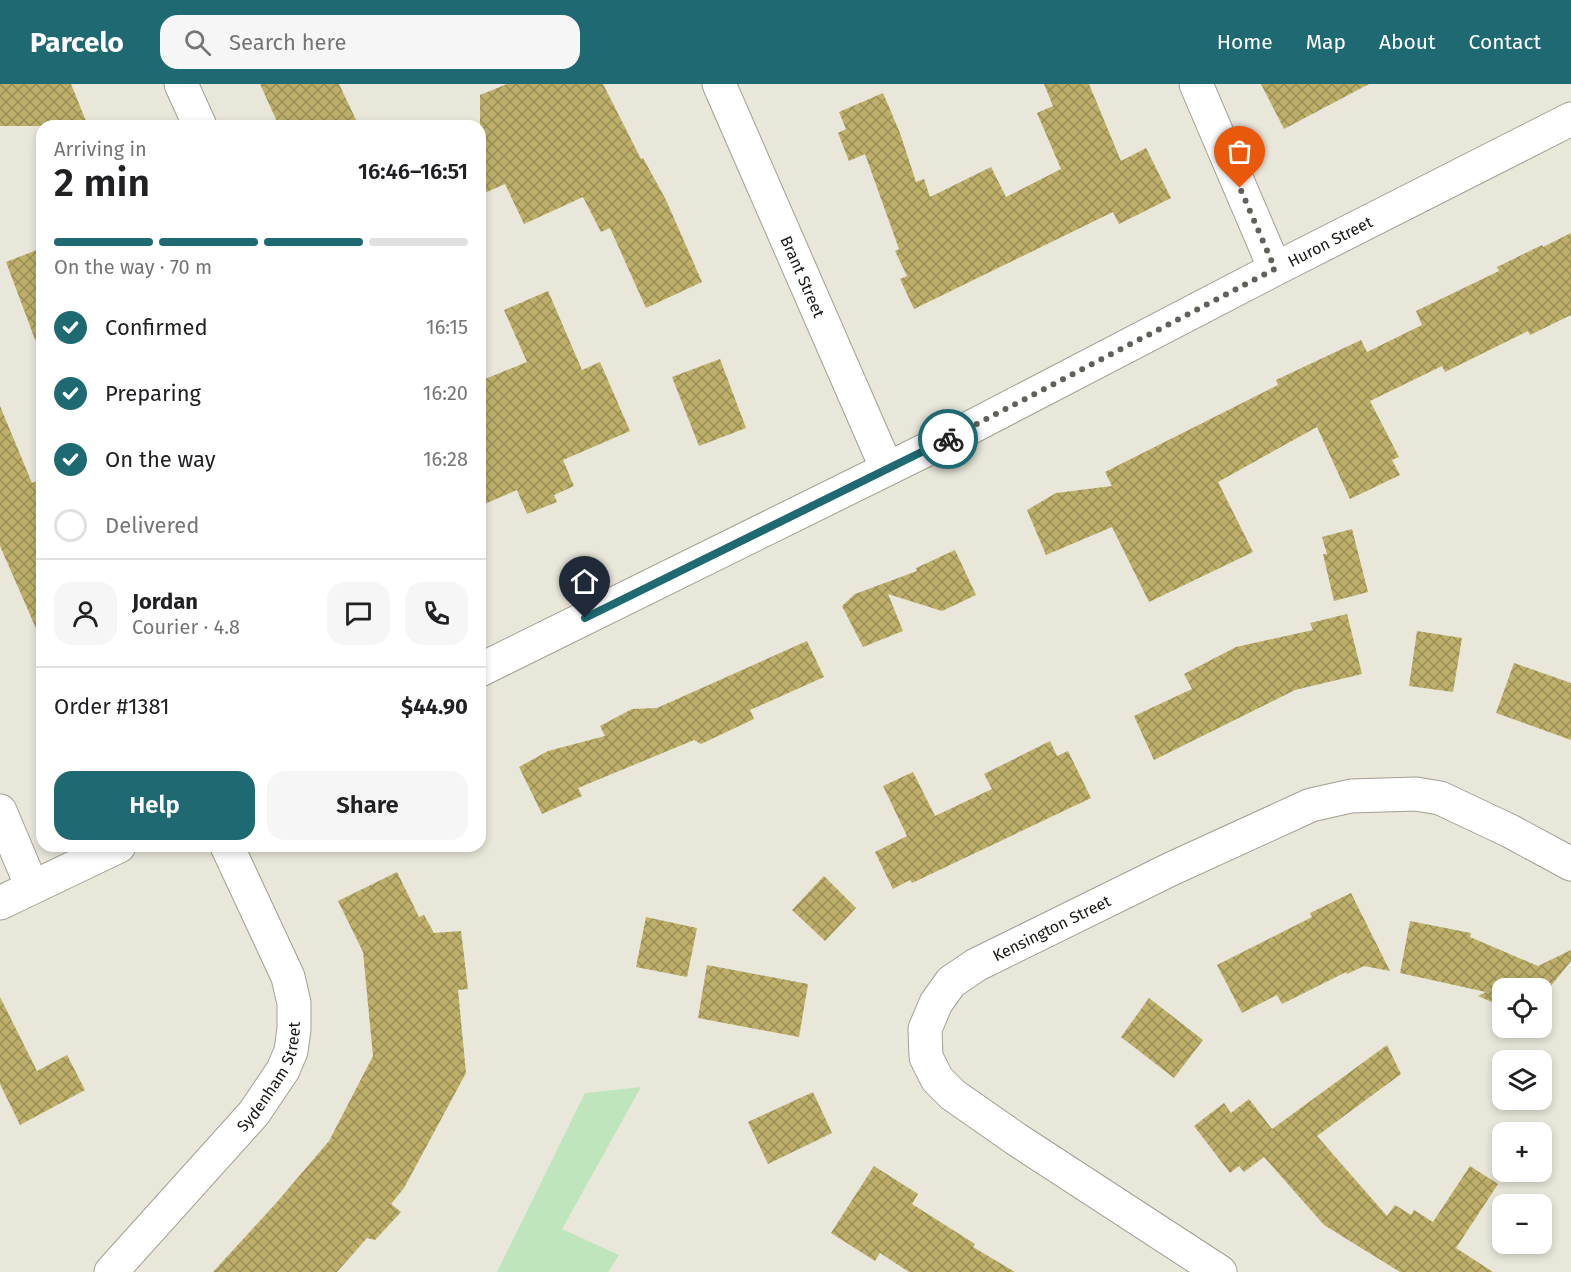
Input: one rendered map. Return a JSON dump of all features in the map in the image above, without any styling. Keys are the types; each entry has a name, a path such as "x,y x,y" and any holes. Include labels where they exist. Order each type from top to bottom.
{"street":[{"path":"181,84 197,120"},
{"name":"Brant Street","path":"719,84 887,469"},
{"path":"1196,84 1275,269"},
{"name":"Huron Street","path":"486,667 954,436 1275,269 1571,119"},
{"name":"Kensington Street","path":"1220,1272 1016,1139 953,1095 937,1079 926,1057 925,1029 936,1003 951,982 976,965 1171,869 1311,805 1351,796 1416,794 1440,798 1510,831 1571,864"},
{"path":"0,811 32,887"},
{"path":"0,903 106,852"},
{"name":"Sydenham Street","path":"111,1272 254,1113 283,1070 291,1050 294,1003 288,977 229,852"}],"green space":[{"path":"641,1087 562,1229 619,1255 608,1272 497,1272 585,1093"}],"building":[{"path":"0,84 71,84 86,120 36,120 36,126 0,126"},
{"path":"260,84 339,84 356,120 276,120"},
{"path":"507,84 603,84 641,159 643,158 666,200 702,282 646,308 610,228 601,232 583,197 524,224 505,184 486,192 486,120 480,120 480,95"},
{"path":"1044,84 1089,84 1121,161 1146,148 1171,198 1119,224 1113,212 914,309 900,279 907,276 895,251 899,249 865,154 849,161 838,133 846,129 839,112 883,93 900,133 916,182 924,179 930,197 991,167 1006,197 1061,169 1037,113 1053,106"},
{"path":"1261,84 1369,84 1284,129"},
{"path":"1571,233 1571,315 1530,335 1528,331 1445,372 1442,366 1370,401 1399,457 1392,460 1400,475 1350,499 1317,427 1218,482 1253,552 1149,602 1112,527 1046,555 1027,510 1056,493 1112,486 1105,472 1278,385 1276,380 1361,340 1367,352 1422,325 1416,311 1499,271 1497,267"},
{"path":"36,250 36,342 6,262"},
{"path":"548,291 582,370 600,362 630,431 563,460 574,486 554,495 557,502 527,514 517,490 486,503 486,379 527,362 504,310"},
{"path":"720,359 746,428 699,446 672,377"},
{"path":"0,406 32,483 36,481 36,628 0,546"},
{"path":"1352,529 1368,592 1334,601 1323,554 1327,554 1322,537"},
{"path":"955,550 976,595 942,611 888,594 903,631 863,647 842,606 855,594 917,571 916,568"},
{"path":"1347,614 1362,674 1295,690 1154,760 1134,716 1192,689 1184,674 1236,647 1313,630 1310,623"},
{"path":"1417,631 1462,638 1453,692 1409,686"},
{"path":"807,641 824,677 750,710 754,719 701,744 694,740 578,788 582,796 542,814 519,767 548,751 605,736 600,726 632,709 657,708"},
{"path":"1514,663 1571,683 1571,740 1496,713"},
{"path":"1050,741 1057,756 1068,751 1091,798 912,883 910,880 893,889 875,852 907,836 883,786 913,772 935,816 992,789 984,774"},
{"path":"397,872 419,917 424,915 434,933 461,931 468,989 458,990 466,1073 404,1188 391,1204 401,1212 375,1240 367,1238 337,1272 213,1272 329,1141 373,1056 363,952 338,901"},
{"path":"824,876 856,908 825,941 792,910"},
{"path":"1351,893 1390,971 1364,966 1347,974 1346,972 1282,1004 1277,995 1242,1013 1217,965 1312,917 1310,913"},
{"path":"646,917 697,928 687,977 636,967"},
{"path":"1410,921 1471,933 1470,937 1538,966 1571,950 1571,961 1552,985 1552,978 1492,978 1492,1002 1478,996 1486,992 1400,973"},
{"path":"707,965 808,984 799,1037 698,1018"},
{"path":"0,997 37,1071 67,1055 85,1090 20,1125 0,1084"},
{"path":"1149,998 1203,1040 1174,1078 1121,1037"},
{"path":"1387,1045 1401,1074 1317,1136 1387,1216 1395,1205 1411,1215 1414,1210 1433,1222 1470,1166 1498,1184 1456,1248 1493,1272 1400,1272 1324,1225 1264,1157 1244,1172 1239,1166 1230,1173 1194,1126 1224,1103 1231,1113 1249,1099 1272,1129"},
{"path":"813,1092 832,1133 768,1164 748,1122"},
{"path":"874,1166 918,1194 912,1204 975,1244 973,1247 1015,1272 909,1272 880,1253 875,1261 831,1233"}],"way so far":[{"path":"948,439 1275,269 1240,188"}],"route":[{"path":"585,618 948,439"}]}
